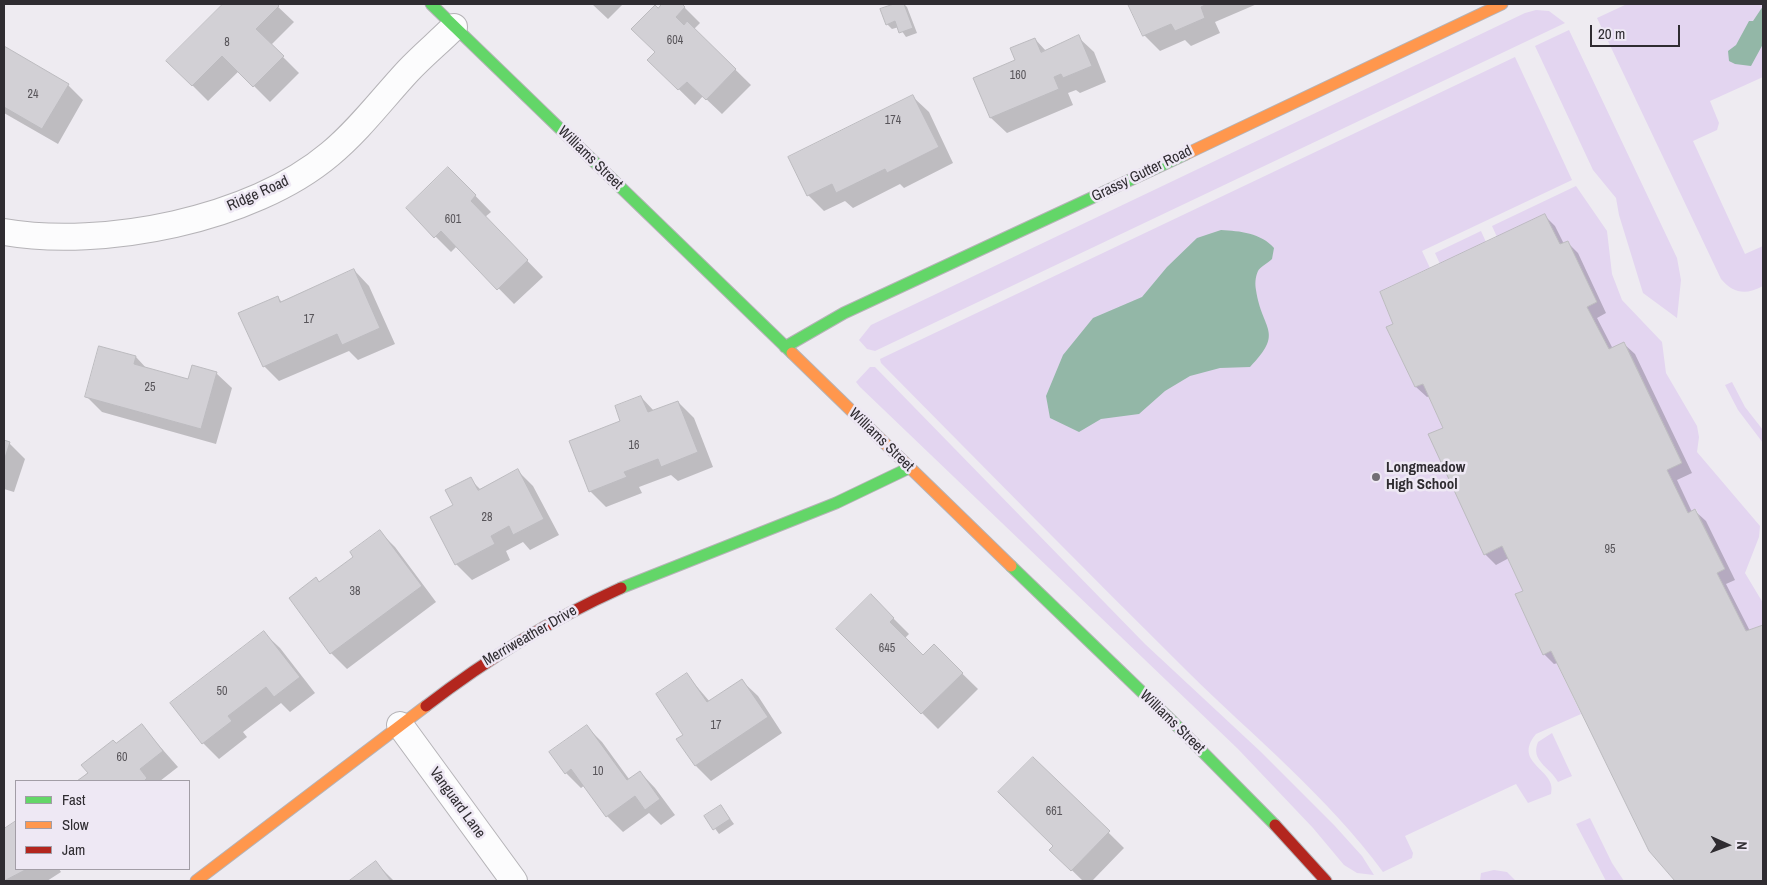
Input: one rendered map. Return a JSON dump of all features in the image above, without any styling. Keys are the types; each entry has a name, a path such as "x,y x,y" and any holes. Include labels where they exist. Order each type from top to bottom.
{"street":[{"name":"Williams Street","path":"431,4 1173,722 1263,812 1326,881"},
{"name":"Grassy Gutter Road","path":"784,347 844,313 996,244 1502,4"},
{"name":"Ridge Road","path":"4,232 30,237 94,238 148,230 211,215 271,190 301,174 329,155 351,135 410,69 454,27"},
{"name":"Merriweather Drive","path":"196,881 477,667 531,634 587,603 676,564 836,503 909,468"},
{"name":"Vanguard Lane","path":"400,725 514,881"}],"shaded area":[{"path":"1627,4 1763,4 1763,77 1710,101 1719,123 1717,130 1693,141 1745,254 1763,246 1763,286 1757,289 1740,292 1731,288 1721,279 1597,18"},
{"path":"1763,6 1763,44 1751,66 1735,64 1729,61 1728,51 1736,45 1749,21 1753,21"},
{"path":"1536,10 1549,11 1565,23 875,351 867,349 859,340 871,325 1525,13"},
{"path":"1569,30 1677,258 1681,280 1677,318 1643,293 1619,215 1616,198 1593,170 1535,46"},
{"path":"1515,57 1572,180 1422,251 1430,268 1380,292 1393,324 1387,328 1415,387 1423,384 1443,428 1484,555 1502,546 1523,591 1515,594 1543,654 1551,651 1581,714 1536,734 1530,744 1529,753 1532,760 1548,778 1551,785 1551,794 1528,803 1516,784 1405,836 1413,853 1412,858 1383,872 1339,818 1315,793 1149,634 881,363 880,359"},
{"path":"1576,186 1607,231 1612,274 1622,300 1662,342 1666,373 1697,426 1699,437 1697,452 1760,526 1759,537 1745,573 1763,603 1763,625 1746,631 1717,573 1725,569 1696,509 1688,513 1667,470 1682,462 1625,343 1609,349 1587,307 1597,302 1568,241 1560,244 1497,237 1492,226"},
{"path":"1221,230 1243,232 1257,236 1274,248 1272,259 1259,270 1256,281 1259,304 1269,338 1267,346 1261,355 1250,367 1220,368 1190,376 1165,391 1139,414 1101,419 1079,432 1050,418 1046,396 1063,355 1093,318 1142,297 1167,267 1197,238"},
{"path":"1481,231 1486,242 1440,264 1435,253"},
{"path":"870,367 875,367 1145,644 1261,752 1334,825 1362,856 1374,875 1357,873 1344,865 1313,828 1238,749 860,387 856,382"},
{"path":"1732,382 1745,407 1763,430 1763,443 1738,410 1725,385"},
{"path":"1552,733 1572,776 1558,782 1542,764 1536,749 1538,742"},
{"path":"1590,818 1612,863 1624,881 1606,881 1576,824"},
{"path":"1494,870 1507,872 1516,881 1480,881 1481,873"}],"building":[{"path":"223,4 277,4 279,6 256,29 284,56 253,87 222,56 192,86 166,61"},
{"path":"662,4 682,4 685,7 676,17 684,25 687,21 736,69 706,100 687,82 678,90 647,60 655,52 631,29 655,5 658,8"},
{"path":"894,4 904,4 913,28 899,33 895,21 886,25 880,9"},
{"path":"1128,4 1207,4 1201,7 1205,18 1175,31 1171,24 1143,36"},
{"path":"1079,35 1092,66 1063,78 1061,74 1054,77 1059,89 990,118 973,78 1015,60 1010,48 1035,38 1041,52"},
{"path":"4,46 69,84 42,129 4,107"},
{"path":"913,95 939,147 887,173 885,169 836,193 832,184 807,196 788,157"},
{"path":"448,167 476,195 471,201 528,260 497,290 441,231 434,238 406,208"},
{"path":"1545,214 1560,244 1568,241 1597,302 1587,307 1609,349 1624,342 1682,463 1667,470 1688,513 1695,509 1725,569 1717,573 1746,631 1763,625 1763,881 1675,881 1649,851 1551,651 1543,655 1515,594 1523,591 1502,546 1484,555 1428,434 1443,428 1423,384 1415,387 1386,327 1393,324 1380,292"},
{"path":"354,269 380,328 342,345 337,334 263,367 238,313 278,296 280,302"},
{"path":"99,346 136,356 134,364 188,379 192,365 217,372 201,429 85,397"},
{"path":"641,396 648,412 678,401 698,452 661,467 658,459 624,472 627,477 589,492 569,441 620,421 615,406"},
{"path":"4,440 10,442 4,461"},
{"path":"518,469 544,519 513,535 509,526 491,536 495,544 455,565 430,517 453,505 445,490 471,477 478,490"},
{"path":"380,530 422,586 330,654 289,598 316,577 319,582 353,557 350,552"},
{"path":"871,594 894,618 890,622 923,655 934,644 963,673 921,714 836,629"},
{"path":"264,631 300,677 274,697 266,687 228,716 232,721 202,744 170,703"},
{"path":"687,673 707,702 742,679 768,717 695,766 676,739 683,735 656,694"},
{"path":"142,724 163,751 140,769 147,778 145,780 78,780 88,773 81,765 113,740 116,743"},
{"path":"587,725 627,780 640,771 660,799 645,810 635,796 606,817 571,769 565,774 549,752"},
{"path":"1033,757 1110,831 1071,871 1049,850 1053,846 998,792"},
{"path":"721,805 730,819 713,830 704,816"},
{"path":"15,822 15,870 25,870 4,881 4,829"},
{"path":"376,861 391,881 349,881"}],"traffic: fast":[{"path":"431,4 792,353"},
{"path":"785,347 844,313 1186,154"},
{"path":"621,588 836,503 909,468"},
{"path":"1011,566 1173,722 1275,825"}],"traffic: slow":[{"path":"1186,154 1502,4"},
{"path":"792,353 1011,566"},
{"path":"196,881 426,706"}],"traffic: jam":[{"path":"426,706 472,672 520,641 569,613 621,588"},
{"path":"1275,825 1326,881"}],"place":[{"name":"Longmeadow High School","path":"1376,477"}]}
